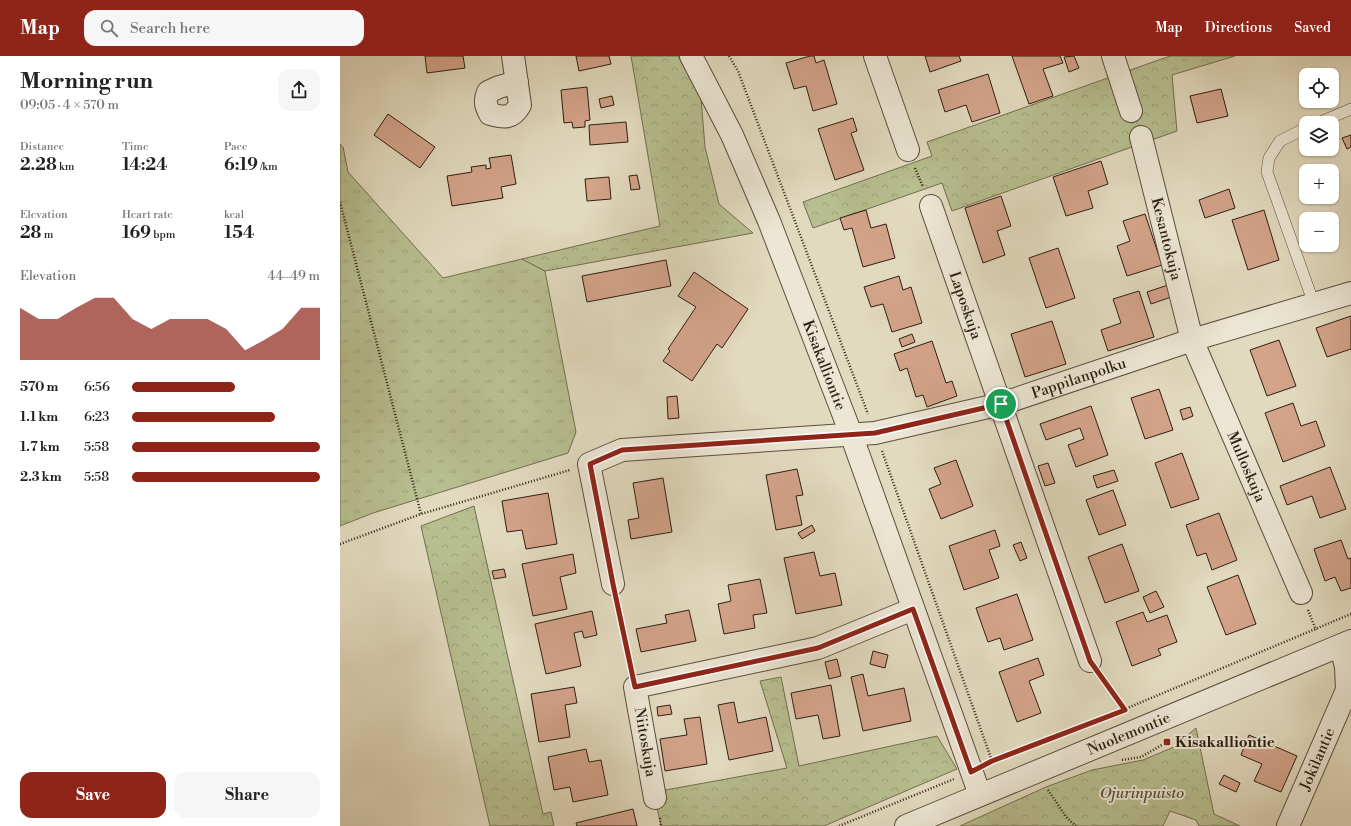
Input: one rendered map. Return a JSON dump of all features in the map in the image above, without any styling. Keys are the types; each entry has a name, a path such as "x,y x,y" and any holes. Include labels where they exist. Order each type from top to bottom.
{"street":[{"path":"513,56 517,82"},
{"name":"Kisakalliontie","path":"691,56 732,134 769,221 851,434 980,795"},
{"path":"875,56 908,150"},
{"path":"1112,56 1131,111"},
{"name":"Kesantokuja","path":"1141,137 1192,340"},
{"name":"Laposkuja","path":"931,206 1090,661"},
{"name":"Pappilanpolku","path":"613,584 590,464 622,450 875,433 1001,404 1192,340 1351,294"},
{"name":"Mulloskuja","path":"1192,340 1301,593"},
{"name":"Niitoskuja","path":"655,798 635,687 818,648 913,609"},
{"name":"Nuolemontie","path":"906,826 1346,643"},
{"name":"Jokilantie","path":"1288,826 1347,690 1346,643"}],"lane":[{"path":"1334,116 1351,109"},
{"path":"1299,132 1280,141 1269,158 1267,172 1314,304"}],"path":[{"path":"908,150 931,206"},
{"path":"340,202 421,514"},
{"path":"613,584 635,687"},
{"path":"839,826 971,772 992,761 1125,710 1351,614"},
{"path":"1090,661 1125,710"}],"green space":[{"path":"631,56 678,56 701,98 705,147 719,204 753,233 545,271 522,259 660,226"},
{"path":"1170,56 1235,56 1172,75 1177,131 952,211 942,183 813,228 803,202 932,156 927,142"},
{"path":"340,144 343,147 348,172 443,278 522,259 545,271 576,432 568,453 373,513 340,526"},
{"path":"474,506 543,814 551,812 554,826 490,826 421,526"},
{"path":"781,677 799,766 937,736 957,769 824,826 661,826 655,798 660,791 787,768 760,681"},
{"name":"Ojurinpuisto","path":"1196,728 1214,814 1240,826 1199,826 1196,820 1170,811 1163,826 960,826 1046,787 1092,770 1143,760 1174,747"}],"building":[{"path":"425,56 463,56 465,68 427,73"},
{"path":"576,56 609,56 611,64 579,71"},
{"path":"814,56 816,63 824,60 837,104 813,111 806,86 794,89 786,63"},
{"path":"925,56 959,56 961,61 930,72"},
{"path":"1012,56 1060,56 1063,63 1043,69 1053,96 1029,104"},
{"path":"1074,56 1079,68 1069,72 1064,57"},
{"path":"988,74 1000,113 972,122 966,105 945,112 938,90"},
{"path":"587,87 590,120 585,121 585,127 573,128 572,122 564,123 561,90"},
{"path":"1221,89 1228,116 1197,123 1190,96"},
{"path":"612,96 614,105 601,108 599,99"},
{"path":"388,114 435,147 420,168 374,135"},
{"path":"853,118 857,131 851,133 864,170 835,180 818,129"},
{"path":"626,122 628,142 590,145 589,125"},
{"path":"1351,135 1351,147 1347,149 1342,138"},
{"path":"511,155 516,184 501,187 503,198 452,206 447,176 472,172 471,167 486,165 486,169 491,168 489,158"},
{"path":"1101,161 1108,184 1088,191 1093,208 1066,216 1053,177"},
{"path":"637,175 640,189 631,190 629,176"},
{"path":"609,177 611,199 587,201 585,179"},
{"path":"1229,189 1235,208 1205,218 1199,200"},
{"path":"1001,196 1011,226 997,231 1005,255 983,263 965,208"},
{"path":"866,210 871,228 886,224 895,258 863,267 852,228 844,230 840,218"},
{"path":"1264,210 1279,260 1248,270 1232,220"},
{"path":"1145,214 1162,265 1127,276 1117,246 1130,241 1123,221"},
{"path":"1058,248 1075,298 1046,308 1029,258"},
{"path":"666,260 671,286 587,302 582,276"},
{"path":"694,272 748,309 722,348 717,344 692,381 663,361 670,351 668,349 696,307 678,296"},
{"path":"899,276 903,290 911,287 922,323 892,332 883,304 871,307 864,287"},
{"path":"1171,284 1174,296 1151,304 1147,292"},
{"path":"1139,291 1154,337 1108,351 1101,330 1121,323 1113,299"},
{"path":"1351,316 1351,349 1327,357 1316,328"},
{"path":"1052,321 1066,364 1025,377 1011,334"},
{"path":"912,334 915,342 902,347 899,339"},
{"path":"1279,340 1296,386 1267,396 1250,350"},
{"path":"932,341 946,383 952,381 957,396 927,407 923,395 916,397 907,368 900,371 894,354"},
{"path":"1159,389 1173,430 1145,439 1131,398"},
{"path":"677,396 679,418 668,419 667,397"},
{"path":"1293,403 1301,426 1316,421 1325,446 1283,462 1265,413"},
{"path":"1091,406 1108,455 1076,467 1068,445 1084,439 1080,428 1046,440 1040,424"},
{"path":"1190,407 1193,416 1183,420 1180,410"},
{"path":"1182,453 1199,499 1171,508 1155,463"},
{"path":"956,460 973,506 941,519 929,489 941,484 934,468"},
{"path":"1048,463 1055,483 1045,486 1038,466"},
{"path":"1330,467 1346,509 1320,518 1312,496 1287,505 1280,486"},
{"path":"797,469 803,495 796,496 802,525 776,530 766,475"},
{"path":"1114,470 1118,481 1097,488 1093,476"},
{"path":"663,478 672,532 631,539 628,520 639,518 633,483"},
{"path":"1113,490 1126,525 1099,535 1086,500"},
{"path":"548,493 557,544 526,549 522,530 507,532 502,501"},
{"path":"1219,513 1237,560 1212,570 1206,553 1197,556 1186,525"},
{"path":"812,525 815,531 802,539 798,533"},
{"path":"995,530 1000,546 989,550 999,578 964,590 949,546"},
{"path":"1341,540 1348,559 1351,558 1351,588 1341,591 1335,577 1325,581 1314,549"},
{"path":"1021,542 1027,558 1020,561 1013,545"},
{"path":"1122,544 1139,591 1105,603 1088,557"},
{"path":"814,552 820,576 835,573 842,605 796,614 784,558"},
{"path":"573,554 576,573 560,577 567,609 533,616 522,564"},
{"path":"504,569 506,577 494,579 492,571"},
{"path":"1238,575 1256,624 1226,635 1207,587"},
{"path":"760,579 767,613 753,615 755,628 724,634 718,604 731,601 728,585"},
{"path":"1156,591 1164,607 1150,613 1143,597"},
{"path":"1017,594 1033,640 1004,650 1000,638 988,642 976,608"},
{"path":"689,610 696,641 641,652 636,629 667,623 665,615"},
{"path":"592,611 597,635 584,638 582,631 574,633 581,666 546,674 535,624"},
{"path":"1143,612 1147,622 1167,615 1177,642 1158,649 1161,655 1132,666 1116,622"},
{"path":"873,651 888,655 885,668 870,664"},
{"path":"1038,658 1044,675 1029,681 1041,713 1017,722 999,672"},
{"path":"837,659 841,676 829,679 825,662"},
{"path":"863,674 868,696 904,688 911,721 863,731 851,677"},
{"path":"831,685 840,736 823,739 818,715 796,719 791,693"},
{"path":"574,687 577,703 565,705 570,737 539,742 531,694"},
{"path":"734,702 738,723 766,717 773,751 729,760 718,705"},
{"path":"670,705 672,714 658,716 657,707"},
{"path":"700,717 707,764 665,771 660,739 687,735 684,719"},
{"path":"1249,735 1297,756 1281,792 1254,781 1262,764 1241,755"},
{"path":"586,749 589,762 601,760 608,795 573,802 570,787 554,790 548,757"},
{"path":"1224,775 1240,783 1236,792 1219,784"},
{"path":"633,809 637,826 577,826 576,823"}],"place":[{"name":"Kisakalliontie","path":"1167,742"}],"route":[{"path":"1001,404 1090,661 1125,710 992,761 971,772 913,609 818,648 635,687 590,464 622,450 875,433 1001,404"}]}
